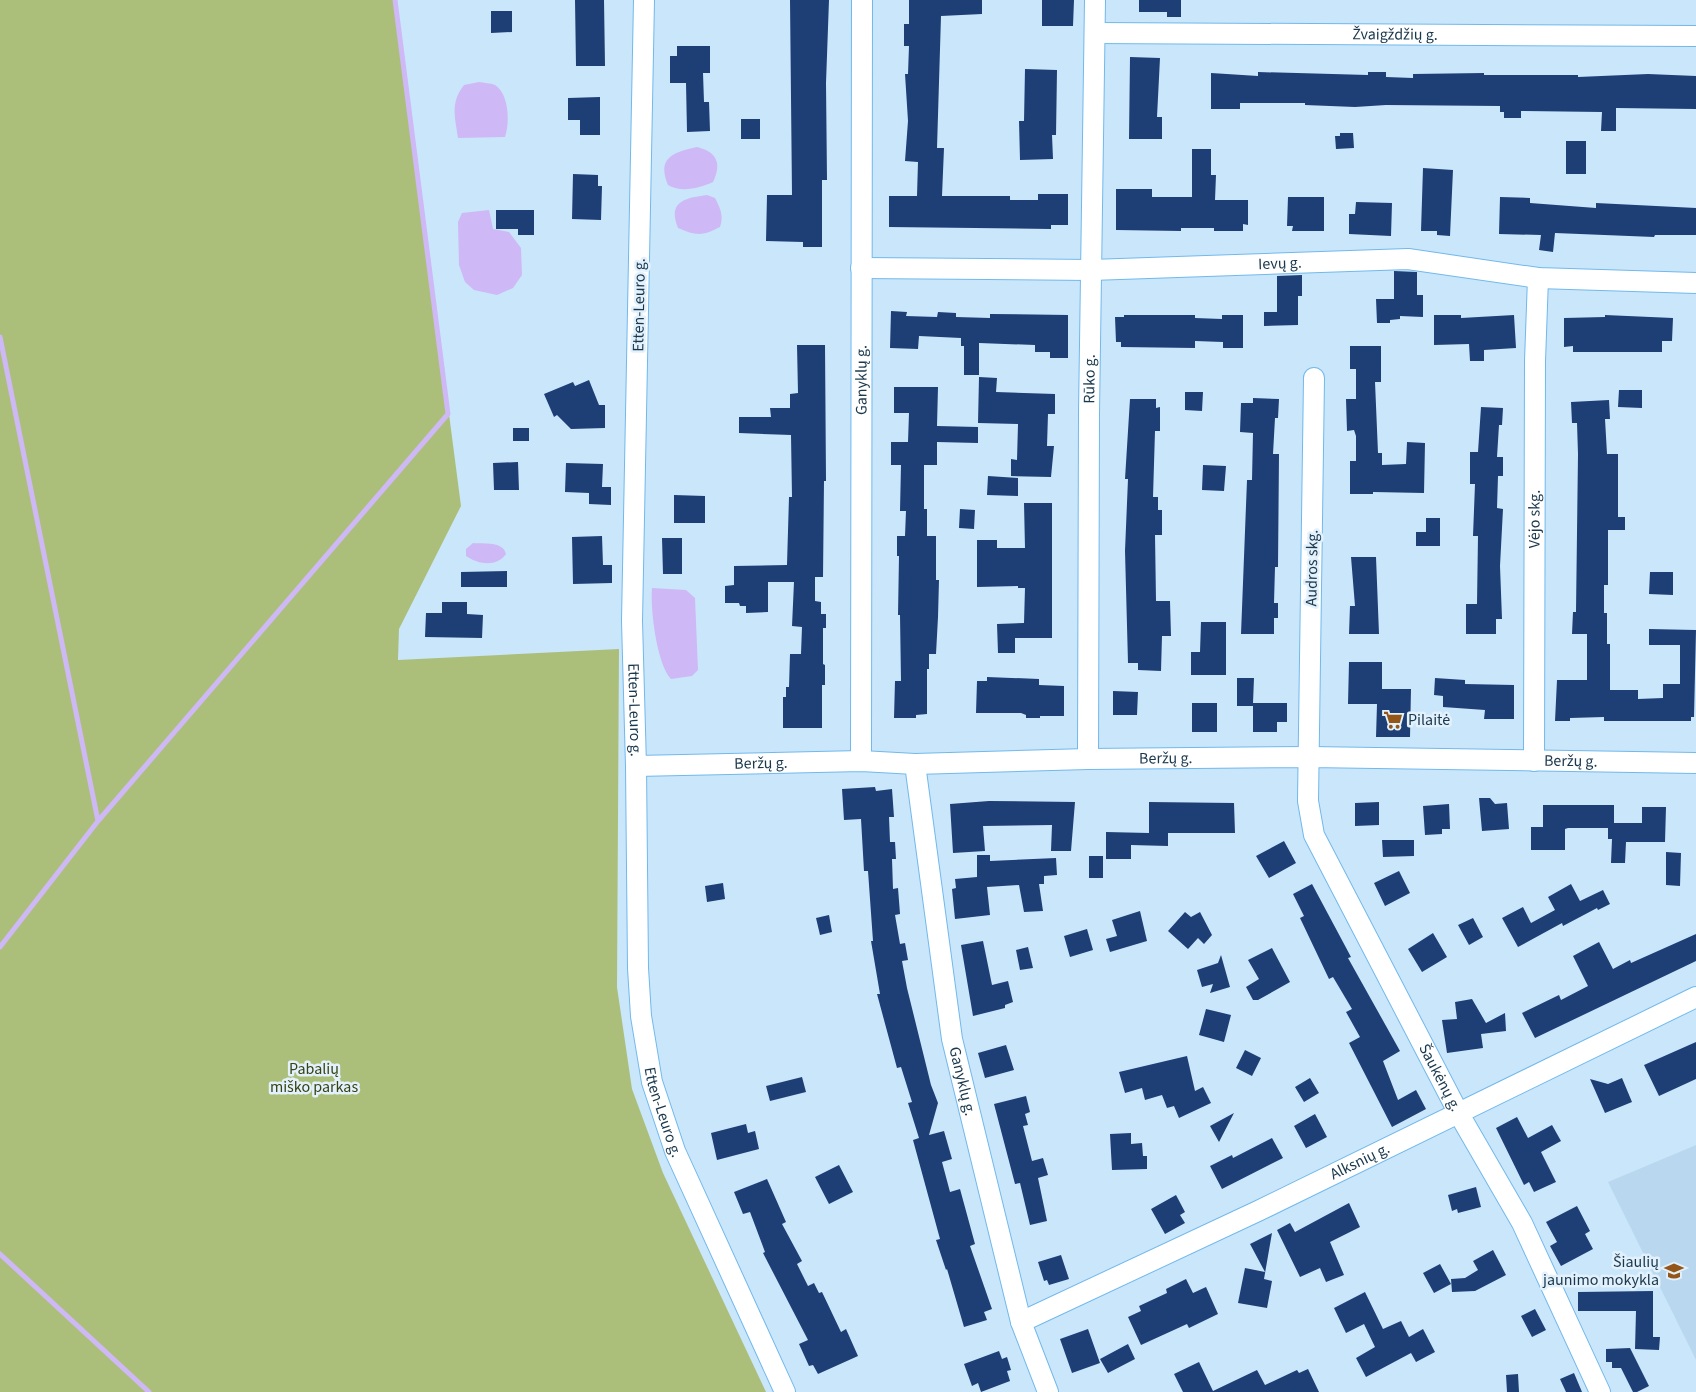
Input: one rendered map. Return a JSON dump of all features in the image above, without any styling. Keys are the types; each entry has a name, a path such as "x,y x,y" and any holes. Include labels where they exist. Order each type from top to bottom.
{"street":[{"name":"Etten-Leuro g.","path":"644,0 632,621 638,968 641,1016 652,1082 675,1151 785,1392"},
{"name":"Ganyklų g.","path":"861,761 862,0"},
{"name":"Rūko g.","path":"1088,759 1091,270 1096,0"},
{"name":"Žvaigždžių g.","path":"1095,33 1696,36"},
{"name":"Ievų g.","path":"861,268 1091,270 1408,259 1538,278 1696,283"},
{"name":"Vėjo skg.","path":"1534,760 1535,362 1538,278"},
{"name":"Audros skg.","path":"1310,757 1314,378"},
{"name":"Beržų g.","path":"636,766 861,761 915,764 1088,759 1310,757 1696,763"},
{"name":"Šaukėnų g.","path":"1310,757 1308,801 1314,835 1459,1114 1522,1223 1600,1392"},
{"name":"Ganyklų g.","path":"915,764 952,1039 1021,1322 1048,1392"},
{"name":"Alksnių g.","path":"1021,1322 1459,1114 1696,997"}],"shaded area":[{"path":"479,82 495,85 500,89 506,101 508,124 505,137 458,138 455,117 457,98 464,85"},
{"path":"697,147 709,152 716,159 717,169 713,182 696,188 685,189 668,185 664,168 666,162 675,154"},
{"path":"707,195 715,198 720,208 722,219 720,227 699,234 678,228 675,219 677,206 686,200"},
{"path":"489,210 493,229 509,232 521,248 522,275 513,288 497,295 474,290 465,282 459,265 458,222 462,213"},
{"path":"473,543 497,545 506,554 493,563 476,561 466,556 466,549"},
{"path":"652,588 686,590 695,598 698,670 692,676 671,679 666,672 658,650 652,609"},
{"name":"Šiaulių jaunimo mokykla","path":"1696,1145 1696,1360 1608,1182"}],"green space":[{"name":"Pabalių miško parkas","path":"0,0 395,0 461,506 399,629 398,660 619,649 617,987 632,1089 663,1173 766,1392 0,1392"}],"building":[{"path":"575,0 604,0 605,66 576,66"},
{"path":"790,0 829,0 826,83 827,180 822,180 822,247 803,247 803,242 766,241 767,195 792,195"},
{"path":"909,0 982,0 982,14 941,16 937,148 944,148 942,196 1010,196 1010,200 1038,200 1038,194 1068,194 1068,225 1051,225 1051,229 889,227 889,196 917,196 918,162 905,161 908,121 905,74 908,74 909,46 904,46 904,24 909,24"},
{"path":"1042,0 1074,0 1073,26 1042,26"},
{"path":"1139,0 1181,0 1181,17 1167,17 1167,12 1139,12"},
{"path":"491,11 512,11 512,32 491,33"},
{"path":"677,46 710,46 710,73 703,73 704,102 709,102 710,131 687,132 686,83 670,83 670,56 677,56"},
{"path":"1130,57 1160,58 1157,117 1162,117 1162,139 1129,139"},
{"path":"1025,69 1057,70 1056,135 1052,135 1053,159 1020,160 1019,121 1024,121"},
{"path":"1258,72 1368,75 1368,72 1386,72 1386,77 1413,78 1413,74 1484,73 1484,75 1578,75 1578,77 1648,74 1696,76 1696,109 1616,108 1616,131 1601,131 1602,112 1521,111 1521,118 1504,118 1504,112 1500,112 1500,106 1386,105 1355,107 1305,105 1305,103 1240,103 1240,109 1211,109 1211,73 1258,76"},
{"path":"600,97 600,135 580,135 580,120 568,120 568,98"},
{"path":"741,119 760,119 760,139 741,139"},
{"path":"1340,133 1353,133 1354,148 1336,149 1335,136 1340,136"},
{"path":"1566,141 1586,141 1586,174 1566,174"},
{"path":"1192,149 1211,149 1211,175 1216,175 1215,200 1248,200 1248,225 1243,224 1243,231 1214,231 1214,228 1181,228 1181,231 1116,230 1116,189 1152,189 1152,197 1192,197"},
{"path":"1423,168 1453,170 1450,236 1437,235 1437,231 1421,231"},
{"path":"573,174 598,175 598,186 602,186 601,220 572,219"},
{"path":"1288,197 1324,197 1324,231 1292,231 1293,226 1287,226"},
{"path":"1500,197 1530,198 1530,203 1596,208 1596,203 1696,208 1696,235 1655,235 1654,237 1555,233 1553,252 1539,250 1541,235 1499,234"},
{"path":"1356,202 1392,203 1391,236 1349,234 1349,214 1355,214"},
{"path":"496,210 534,210 534,235 518,235 518,229 496,229"},
{"path":"1394,271 1417,272 1417,295 1423,295 1423,317 1400,316 1400,319 1390,320 1390,323 1377,323 1376,299 1394,299"},
{"path":"1302,275 1302,296 1298,296 1298,325 1264,326 1264,312 1277,312 1277,276"},
{"path":"891,311 907,312 906,316 937,317 938,312 956,313 956,317 990,318 990,314 1068,315 1068,358 1050,358 1050,352 1035,352 1035,345 979,343 979,375 964,375 964,346 961,346 961,338 919,336 918,349 890,348"},
{"path":"1124,315 1195,315 1195,318 1222,319 1222,315 1243,315 1243,348 1223,348 1223,342 1195,341 1195,348 1121,347 1121,342 1116,342 1115,317 1124,317"},
{"path":"1434,315 1461,315 1461,318 1514,315 1516,348 1484,350 1484,361 1470,361 1469,344 1434,345"},
{"path":"1605,315 1673,318 1672,341 1662,341 1662,352 1573,352 1573,346 1564,347 1564,318 1605,317"},
{"path":"797,345 825,345 826,481 824,481 823,577 815,577 815,601 821,602 821,614 826,614 826,628 823,628 825,685 822,685 822,728 783,728 783,697 786,697 786,687 789,687 790,654 801,654 802,627 792,626 794,582 768,582 768,612 746,613 746,606 740,606 739,603 725,603 725,586 734,585 734,566 787,565 789,497 792,497 791,435 739,433 739,417 771,417 770,408 790,408 790,394 798,393"},
{"path":"1350,346 1381,346 1381,382 1375,382 1378,453 1382,453 1382,465 1406,464 1407,442 1425,443 1424,493 1373,492 1373,494 1350,494 1350,461 1356,461 1356,436 1354,430 1347,431 1346,399 1356,399 1356,369 1350,369"},
{"path":"979,377 997,378 996,392 1055,394 1055,414 1048,414 1047,446 1054,446 1051,477 1011,476 1011,459 1017,460 1018,424 978,423"},
{"path":"589,380 599,405 605,405 605,428 571,429 557,415 554,417 544,394 573,382 575,386"},
{"path":"894,387 938,387 937,426 978,427 978,443 937,442 937,465 924,465 924,509 927,509 927,536 936,536 936,580 939,580 938,617 936,654 929,654 929,669 927,669 927,714 916,715 916,718 894,718 895,681 901,681 897,536 905,536 906,511 900,511 901,465 891,465 891,442 908,442 909,413 894,413"},
{"path":"1619,390 1642,390 1642,408 1618,407"},
{"path":"1185,392 1203,392 1202,411 1185,410"},
{"path":"1253,398 1279,399 1278,418 1275,418 1273,454 1279,454 1278,567 1275,567 1274,603 1278,603 1278,618 1274,618 1274,634 1241,634 1247,480 1252,480 1253,433 1240,432 1241,403 1253,403"},
{"path":"1130,399 1156,399 1156,408 1160,407 1160,431 1155,431 1153,497 1158,497 1158,510 1162,510 1162,535 1155,535 1156,601 1170,601 1171,636 1162,636 1161,671 1138,670 1138,663 1128,663 1125,551 1128,479 1125,479"},
{"path":"1609,400 1610,419 1605,419 1607,454 1618,454 1618,517 1625,517 1625,530 1608,530 1608,585 1604,585 1604,613 1607,613 1607,644 1610,644 1610,690 1638,690 1638,699 1663,698 1663,684 1680,684 1680,645 1649,645 1649,629 1696,630 1694,717 1691,717 1691,721 1604,721 1604,717 1570,718 1570,721 1555,721 1557,680 1587,680 1587,634 1572,634 1573,612 1576,612 1578,454 1577,423 1572,423 1571,402"},
{"path":"1481,407 1503,408 1502,425 1499,425 1497,457 1503,457 1503,476 1498,476 1497,508 1503,509 1500,566 1502,619 1496,619 1496,634 1466,634 1466,604 1477,604 1478,536 1473,536 1475,484 1470,484 1470,452 1478,452"},
{"path":"513,428 529,428 529,441 513,441"},
{"path":"518,462 519,490 494,490 493,463"},
{"path":"566,463 603,464 602,487 611,487 611,505 589,504 589,493 565,492"},
{"path":"1203,465 1226,466 1224,491 1202,490"},
{"path":"988,476 1018,478 1018,496 987,495"},
{"path":"674,495 705,496 705,523 674,523"},
{"path":"1024,503 1052,503 1052,638 1015,638 1015,653 998,653 997,624 1024,623 1025,588 1018,588 1018,586 977,587 977,540 997,540 997,548 1025,548"},
{"path":"960,509 975,510 974,529 959,528"},
{"path":"1426,518 1440,518 1440,546 1416,546 1416,532 1426,532"},
{"path":"602,536 603,565 612,565 612,583 573,584 572,537"},
{"path":"662,538 682,538 682,574 663,574"},
{"path":"1351,557 1376,557 1379,634 1349,634 1350,606 1355,606"},
{"path":"507,571 507,587 461,587 461,572"},
{"path":"1650,572 1673,572 1673,595 1649,594"},
{"path":"442,602 467,602 467,614 483,615 482,638 425,637 426,613 442,613"},
{"path":"1201,622 1226,622 1226,675 1191,675 1191,652 1200,652"},
{"path":"1349,662 1382,662 1382,689 1411,689 1410,737 1376,737 1377,704 1348,704"},
{"path":"987,677 1039,679 1039,685 1064,686 1064,716 1026,718 1026,715 1021,713 976,713 977,681 987,681"},
{"path":"1237,678 1254,678 1253,703 1287,703 1287,722 1277,722 1277,732 1253,732 1253,706 1237,706"},
{"path":"1435,678 1465,680 1465,684 1514,685 1514,719 1484,719 1485,710 1443,707 1443,696 1434,695"},
{"path":"1113,691 1138,692 1137,715 1113,715"},
{"path":"1192,703 1217,703 1217,732 1192,732"},
{"path":"875,787 876,791 892,789 894,817 889,817 890,842 895,842 896,859 892,859 893,889 898,888 900,914 895,915 900,944 905,943 908,960 902,961 907,988 931,1085 938,1103 929,1135 944,1131 952,1159 942,1162 950,1192 960,1189 975,1244 970,1246 992,1309 984,1312 987,1320 964,1327 947,1269 936,1240 940,1239 913,1140 919,1138 908,1103 912,1102 901,1067 897,1068 877,994 880,994 871,941 873,941 868,871 864,871 861,819 844,820 842,789"},
{"path":"1479,798 1490,798 1495,804 1507,803 1509,829 1482,831"},
{"path":"989,801 1075,802 1071,851 1051,851 1052,825 983,826 985,851 953,853 950,804"},
{"path":"1149,802 1234,803 1235,833 1168,833 1168,846 1131,845 1131,859 1106,859 1106,832 1149,833"},
{"path":"1379,802 1379,825 1355,826 1355,803"},
{"path":"1449,804 1450,829 1442,829 1442,834 1425,835 1423,806"},
{"path":"1543,805 1614,805 1614,823 1642,823 1642,807 1666,807 1665,842 1626,842 1625,863 1611,863 1612,839 1608,839 1608,828 1568,828 1565,829 1565,850 1531,850 1531,827 1543,827"},
{"path":"1382,840 1414,840 1414,856 1383,857"},
{"path":"1284,841 1296,863 1269,878 1256,856"},
{"path":"1666,852 1681,853 1680,886 1666,885"},
{"path":"977,855 990,855 990,861 1056,858 1057,875 1044,876 1044,884 1039,884 1043,911 1024,912 1019,885 987,887 990,915 955,919 952,889 956,888 955,879 977,877"},
{"path":"1089,856 1103,856 1103,878 1089,878"},
{"path":"1399,871 1410,893 1385,906 1374,883"},
{"path":"723,883 725,899 707,902 705,886"},
{"path":"1312,884 1351,957 1348,958 1400,1051 1383,1061 1398,1100 1416,1090 1426,1109 1392,1127 1349,1043 1360,1037 1346,1012 1352,1009 1333,977 1329,979 1300,918 1304,916 1293,894"},
{"path":"1571,884 1580,901 1603,890 1610,904 1598,910 1597,908 1563,926 1562,923 1518,947 1502,918 1523,907 1531,923 1555,910 1548,897"},
{"path":"1140,911 1147,941 1110,952 1106,939 1117,936 1112,920"},
{"path":"1185,912 1191,917 1200,912 1212,935 1204,944 1198,938 1188,949 1168,931"},
{"path":"829,915 832,932 820,935 816,918"},
{"path":"1473,918 1483,937 1469,945 1458,925"},
{"path":"1087,929 1093,950 1070,957 1064,936"},
{"path":"1433,933 1447,957 1422,972 1408,949"},
{"path":"1696,934 1696,961 1535,1038 1522,1013 1559,995 1561,1000 1588,986 1573,956 1599,942 1613,969 1630,960 1631,963"},
{"path":"983,941 992,985 1008,981 1013,1002 1005,1005 1005,1008 973,1016 961,945"},
{"path":"1028,947 1033,968 1020,970 1016,950"},
{"path":"1272,948 1290,982 1258,1000 1253,1000 1246,987 1259,979 1248,960"},
{"path":"1221,955 1230,987 1210,993 1213,984 1202,987 1197,970 1218,963"},
{"path":"1472,999 1486,1023 1505,1013 1506,1031 1481,1034 1483,1048 1447,1053 1442,1020 1457,1019 1455,1002"},
{"path":"1206,1009 1231,1015 1224,1042 1199,1035"},
{"path":"1696,1042 1696,1079 1659,1096 1644,1065"},
{"path":"1006,1045 1014,1070 985,1078 978,1053"},
{"path":"1245,1050 1261,1058 1252,1076 1236,1068"},
{"path":"1187,1056 1195,1091 1203,1087 1211,1103 1179,1118 1174,1106 1167,1108 1162,1095 1145,1100 1142,1088 1125,1093 1119,1072"},
{"path":"802,1077 806,1092 770,1101 766,1086"},
{"path":"1310,1078 1319,1093 1304,1102 1295,1087"},
{"path":"1622,1078 1632,1102 1605,1113 1590,1079 1608,1084"},
{"path":"1026,1096 1030,1112 1025,1114 1028,1125 1023,1126 1032,1161 1043,1158 1048,1175 1038,1178 1047,1221 1030,1225 1020,1183 1015,1184 994,1104"},
{"path":"1234,1113 1219,1142 1210,1126"},
{"path":"1315,1114 1327,1137 1306,1148 1294,1126"},
{"path":"1517,1117 1528,1138 1552,1125 1561,1141 1541,1152 1556,1182 1534,1192 1529,1182 1524,1185 1496,1128"},
{"path":"746,1124 748,1133 755,1131 759,1149 717,1160 711,1133"},
{"path":"1131,1133 1131,1144 1142,1143 1143,1156 1147,1156 1147,1169 1112,1170 1110,1134"},
{"path":"1272,1138 1283,1158 1222,1189 1210,1166 1232,1155 1233,1158"},
{"path":"839,1165 853,1192 829,1204 815,1177"},
{"path":"767,1179 786,1222 782,1224 802,1261 797,1264 808,1286 814,1283 819,1293 822,1292 841,1332 846,1329 858,1356 818,1374 813,1365 809,1366 799,1344 808,1340 763,1253 765,1252 750,1212 743,1214 734,1192"},
{"path":"1476,1187 1481,1207 1458,1213 1457,1209 1452,1211 1448,1195"},
{"path":"1176,1195 1185,1212 1180,1215 1185,1223 1165,1234 1151,1209"},
{"path":"1349,1203 1360,1227 1330,1242 1344,1275 1326,1282 1320,1268 1300,1277 1277,1230 1290,1223 1295,1232"},
{"path":"1577,1206 1590,1231 1585,1234 1593,1249 1561,1266 1550,1246 1557,1242 1546,1222"},
{"path":"1272,1233 1264,1279 1272,1281 1267,1308 1238,1303 1245,1268 1265,1272 1250,1244"},
{"path":"1493,1250 1506,1275 1475,1291 1452,1292 1451,1279 1465,1278 1478,1270 1473,1261"},
{"path":"1061,1255 1069,1279 1049,1285 1047,1280 1044,1281 1038,1262"},
{"path":"1440,1264 1451,1284 1434,1293 1423,1273"},
{"path":"1186,1279 1193,1293 1206,1287 1218,1314 1189,1328 1187,1324 1141,1345 1128,1317 1141,1311 1139,1306 1167,1293 1166,1289"},
{"path":"1653,1291 1653,1337 1660,1337 1659,1350 1635,1349 1636,1311 1578,1311 1578,1292"},
{"path":"1365,1292 1383,1329 1401,1321 1409,1337 1423,1329 1435,1352 1416,1362 1411,1353 1366,1377 1356,1358 1375,1347 1364,1324 1346,1333 1334,1308"},
{"path":"1535,1309 1546,1330 1532,1337 1521,1316"},
{"path":"1088,1329 1100,1363 1072,1373 1060,1339"},
{"path":"1128,1344 1135,1359 1108,1373 1100,1359"},
{"path":"1630,1348 1649,1386 1637,1392 1633,1392 1621,1368 1612,1368 1612,1362 1606,1362 1606,1349"},
{"path":"999,1351 1002,1359 1007,1357 1011,1370 1007,1371 1010,1381 981,1392 978,1383 972,1386 964,1364"},
{"path":"1199,1362 1213,1391 1257,1370 1265,1385 1297,1370 1299,1373 1308,1369 1319,1392 1183,1392 1174,1374"},
{"path":"1574,1373 1582,1392 1566,1392 1560,1379"},
{"path":"1518,1374 1519,1392 1507,1392 1506,1375"}],"waterway":[{"path":"0,947 98,821 448,414 395,0"},
{"path":"0,337 98,821"},
{"path":"0,1254 149,1392"}],"place":[{"name":"Pilaitė","path":"1393,720"},
{"name":"Šiaulių jaunimo mokykla","path":"1674,1271"}]}
